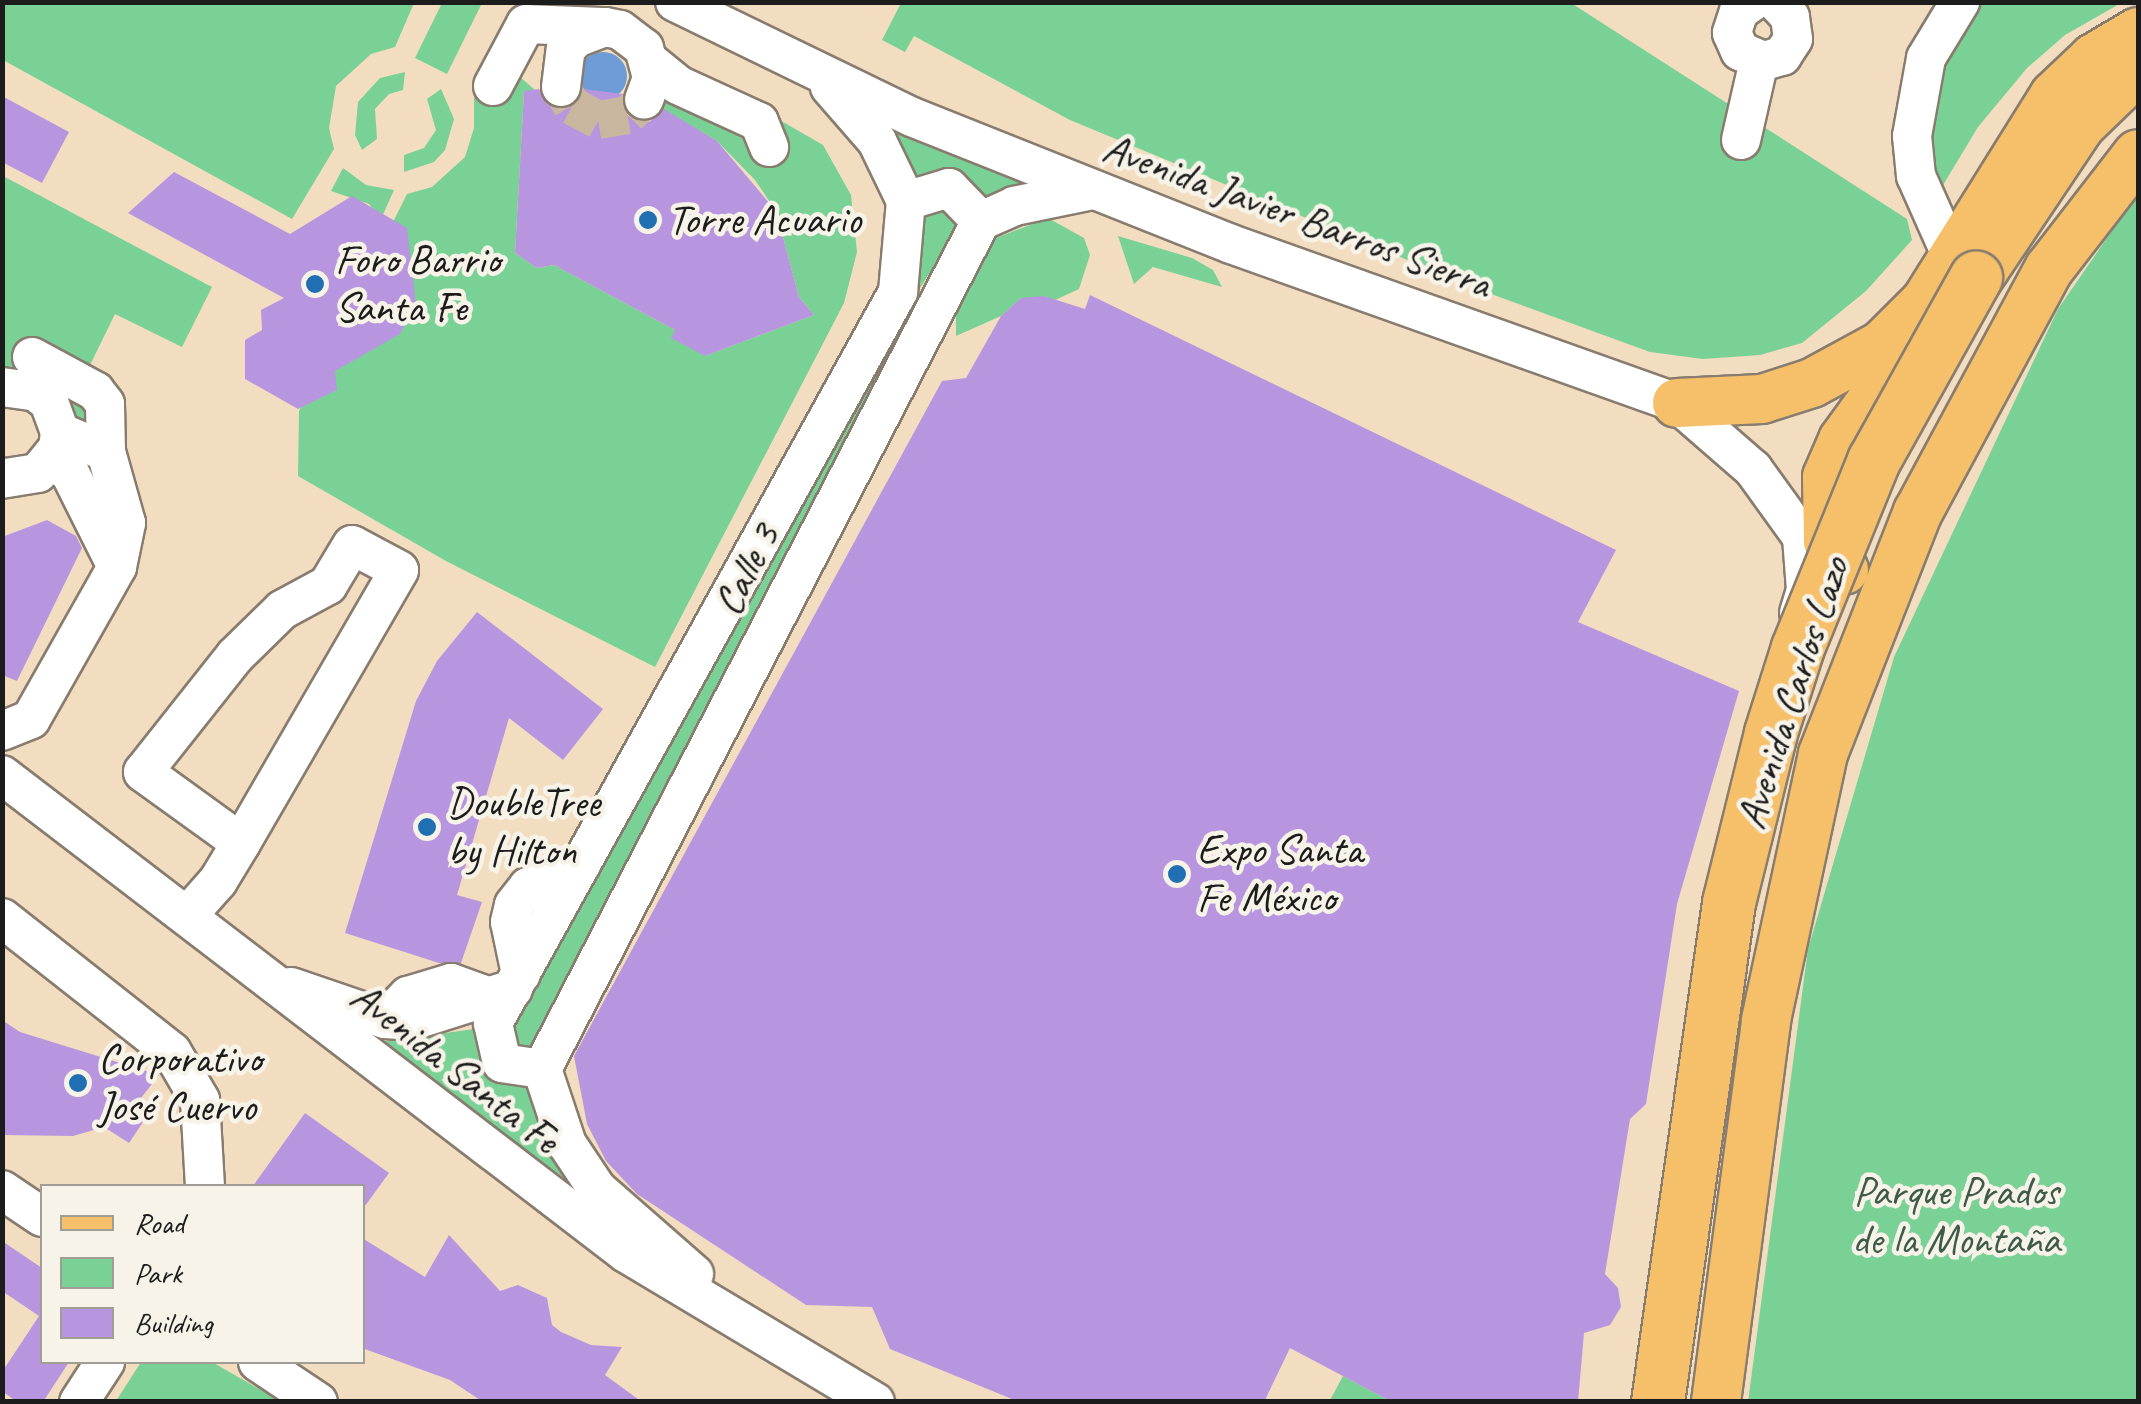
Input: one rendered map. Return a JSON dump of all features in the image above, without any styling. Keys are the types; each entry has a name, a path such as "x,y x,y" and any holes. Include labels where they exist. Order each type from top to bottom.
{"highway":[{"name":"Avenida Carlos Lazo","path":"1658,1402 1729,903 1771,733 1798,648 1874,462 1977,275 2067,138 2138,67"},
{"name":"Avenida Carlos Lazo","path":"1688,1402 1758,915 1801,740 1977,275 2138,106"}],"main road":[{"name":"Avenida Carlos Lazo","path":"1677,403 1762,399 1812,383 1906,326 1977,275 2054,96 2094,58 2138,32"},
{"name":"Avenida Carlos Lazo","path":"1716,1402 1766,1020 1823,754 1878,602 1918,512 2049,269 2138,154"},
{"path":"1878,602 1832,554 1825,490 1843,440 1899,363 1906,326"},
{"path":"1716,901 1766,1020"}],"street":[{"name":"Avenida Javier Barros Sierra","path":"675,2 821,77 1096,190 1677,403 1753,469 1802,537 1806,590"},
{"path":"1742,5 1735,44 1759,61 1782,56 1793,38 1790,17 1776,2"},
{"path":"1960,2 1926,58 1912,136 1916,176 1977,275"},
{"path":"492,86 526,24 622,32 678,85 759,122 769,147"},
{"path":"562,88 566,49 576,38 726,28"},
{"path":"622,32 644,100"},
{"path":"1741,140 1759,61"},
{"path":"821,77 877,141 906,201 949,188 981,220 1042,198 1096,190"},
{"name":"Calle 3","path":"906,201 898,292 582,866 509,987 493,1023 496,1052 510,1068 542,1069 981,220"},
{"path":"2,731 31,718 117,567 126,522 106,452 105,404 95,390 32,357"},
{"path":"2,386 36,392 49,402 55,447 117,567"},
{"path":"55,447 106,452"},
{"path":"2,479 24,479 55,447"},
{"path":"187,916 241,842 399,570 352,544 328,585 282,610 234,656 144,772 241,842"},
{"name":"Avenida Carlos Lazo","path":"1647,1402 1716,901 1806,590"},
{"name":"Avenida Santa Fe","path":"2,774 612,1243 780,1350 875,1402"},
{"path":"2,918 172,1052 200,1100 204,1184"},
{"path":"266,978 385,1019 436,1016 509,987"},
{"path":"542,1069 567,1144 598,1188 780,1350"},
{"path":"2,1190 40,1216"},
{"path":"80,1402 104,1364"},
{"path":"261,1364 318,1402"}],"green space":[{"path":"3,2 414,3 395,47 371,54 336,86 329,128 334,149 292,219 3,60"},
{"path":"442,3 482,3 447,74 415,58"},
{"path":"901,3 1571,3 1907,219 1912,240 1866,291 1802,343 1760,355 1703,359 1650,352 1475,288 1070,120 914,36 905,52 882,40"},
{"path":"1982,3 2121,3 2065,35 2027,68 1978,127 1937,195 1927,151 1930,84 1956,32"},
{"path":"513,71 535,90 524,92 515,253 537,268 554,265 675,330 705,356 814,315 799,297 776,211 755,180 717,141 654,104 666,92 744,135 752,154 771,115 823,145 851,195 857,252 844,303 655,667 446,561 298,476 299,411 407,194 432,187 465,157 474,128 474,85 503,95"},
{"path":"405,72 403,90 389,94 375,109 377,139 362,150 355,135 358,102 380,78"},
{"path":"441,89 454,119 445,150 434,162 404,172 404,155 424,148 436,130 427,99"},
{"path":"873,124 1035,188 994,203 955,177 908,179"},
{"path":"343,168 366,185 394,190 381,219 369,204 331,191"},
{"path":"3,176 212,287 182,347 115,314 90,365 35,339 21,367 85,402 92,422 68,426 3,378"},
{"name":"Parque Prados de la Montaña","path":"2138,193 2138,1401 1748,1402 1808,949 1894,657 2058,309"},
{"path":"939,204 958,221 957,230 913,299 896,365 534,1051 523,1061 498,1037 515,1023 893,323 917,218"},
{"path":"1048,218 1084,238 1090,255 1079,289 1055,300 1021,298 1001,316 956,336 956,303 969,264 996,238"},
{"path":"1118,236 1192,258 1213,270 1222,287 1153,267 1134,284"},
{"path":"474,1029 493,1079 533,1088 539,1127 566,1179 372,1043"},
{"path":"140,1364 215,1364 280,1401 116,1401"},
{"path":"1343,1376 1392,1402 1329,1402"}],"water":[{"path":"603,52 620,59 627,76 620,93 603,100 586,93 579,76 586,59"}],"building":[{"name":"Torre Acuario","path":"539,89 547,104 559,109 578,101 583,89 623,94 626,114 635,121 649,122 664,109 717,141 776,211 799,297 814,315 705,356 671,338 675,330 554,265 537,268 515,253 524,91"},
{"path":"2,96 69,132 42,183 2,162"},
{"path":"174,172 290,234 352,196 407,228 416,304 400,334 335,371 337,390 298,409 245,379 245,340 262,330 261,310 284,298 128,213"},
{"name":"Expo Santa Fe México","path":"1090,295 1616,550 1578,622 1739,691 1677,904 1646,1104 1630,1119 1605,1274 1618,1288 1621,1307 1610,1325 1584,1333 1578,1402 1392,1402 1290,1348 1264,1402 1019,1402 890,1349 872,1307 806,1305 637,1194 606,1161 587,1124 574,1056 942,381 966,378 1001,316 1021,298 1044,296 1085,309"},
{"path":"47,520 76,536 82,548 17,681 2,675 2,537"},
{"name":"DoubleTree by Hilton","path":"477,612 603,709 563,760 509,718 457,895 482,902 461,963 439,963 345,933 416,701 437,661"},
{"name":"Corporativo José Cuervo","path":"2,1020 20,1032 159,1075 134,1107 147,1116 129,1143 104,1127 73,1136 2,1135"},
{"path":"305,1113 389,1173 365,1206 365,1184 254,1184"},
{"path":"449,1235 500,1291 518,1285 547,1298 552,1325 561,1332 591,1345 622,1347 605,1375 642,1402 483,1402 450,1380 365,1349 365,1240 425,1277"},
{"path":"2,1241 40,1267 40,1364 68,1364 43,1402 17,1402 2,1391 2,1372 39,1316 2,1291"}],"tunnel":[{"path":"561,87 572,106 598,120 628,115 644,100"}],"place":[{"name":"Torre Acuario","path":"648,220"},
{"name":"Foro Barrio Santa Fe","path":"315,284"},
{"name":"DoubleTree by Hilton","path":"427,827"},
{"name":"Expo Santa Fe México","path":"1177,874"},
{"name":"Corporativo José Cuervo","path":"78,1083"}]}
